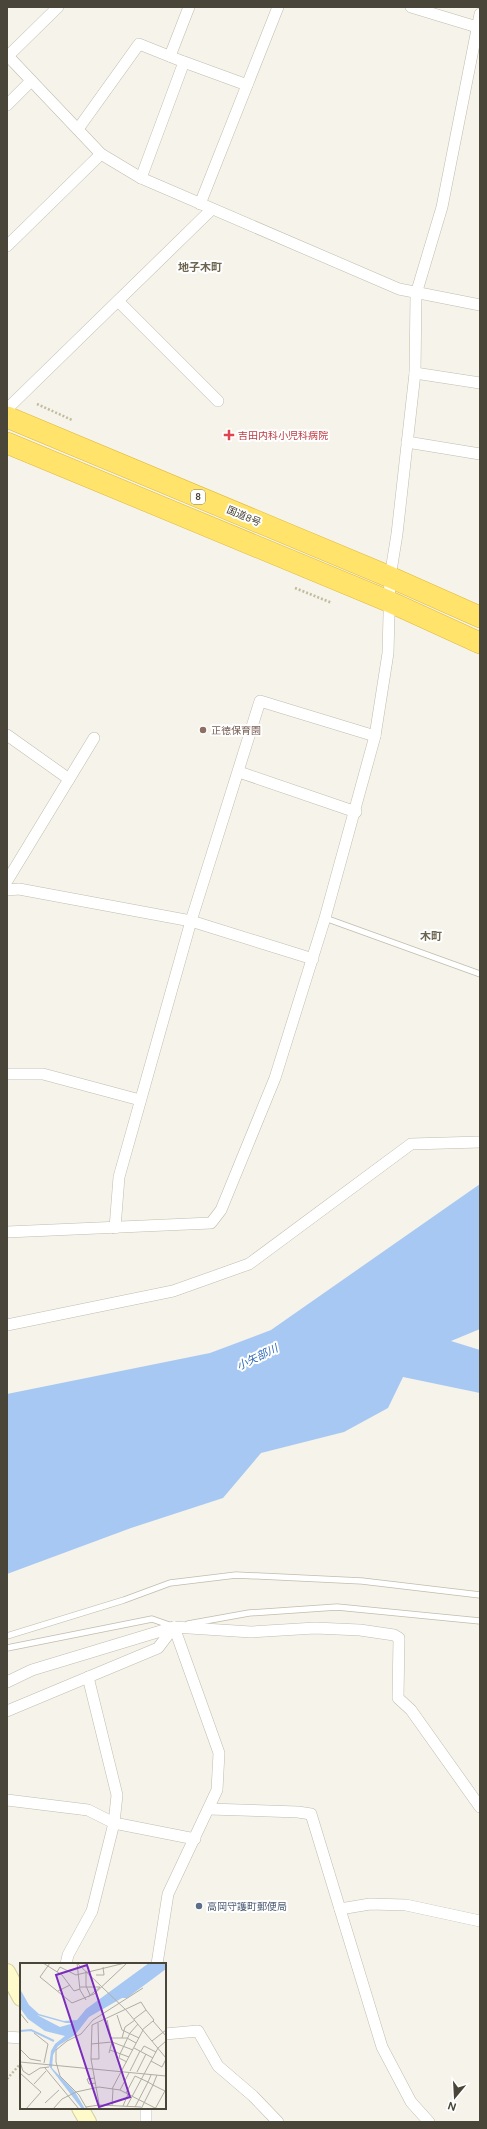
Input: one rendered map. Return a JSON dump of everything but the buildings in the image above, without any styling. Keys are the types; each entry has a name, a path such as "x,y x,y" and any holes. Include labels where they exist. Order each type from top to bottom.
{"highway":[{"name":"国道8号","path":"7,417 390,577 480,617"},
{"name":"8","path":"7,443 388,601 480,643"}],"main road":[{"path":"7,1972 20,1996"},
{"path":"81,2109 88,2122"}],"street":[{"path":"58,7 8,55 101,154 141,178 399,289 416,294 480,305"},
{"path":"170,56 189,7"},
{"path":"200,204 278,7"},
{"path":"411,7 478,32"},
{"path":"7,1232 212,1223 221,1210 275,1078 313,959 356,812 375,736 388,653 388,601 390,577 415,373 416,294 442,207 478,32 480,14"},
{"path":"78,129 139,44 246,85"},
{"path":"141,178 184,62"},
{"path":"7,105 31,81"},
{"path":"7,246 101,154"},
{"path":"7,409 212,209"},
{"path":"118,301 218,401"},
{"path":"415,373 480,383"},
{"path":"407,442 480,454"},
{"path":"115,1228 118,1177 191,921 239,772 260,701 375,736"},
{"path":"7,734 69,779"},
{"path":"7,881 94,738"},
{"path":"239,772 356,812"},
{"path":"7,890 19,889 191,921 313,959"},
{"path":"7,1074 43,1074 140,1100"},
{"path":"7,1325 173,1291 249,1264 411,1144 480,1142"},
{"path":"7,1711 158,1648 174,1627"},
{"path":"157,1963 168,1894 217,1790 219,1753 174,1627"},
{"path":"7,1682 32,1670 174,1627 251,1632 315,1628 360,1630 394,1635 399,1638 398,1698 411,1710 480,1807"},
{"path":"66,1963 68,1956 92,1911 114,1823 117,1795 88,1677"},
{"path":"7,1800 88,1810 114,1823 195,1838"},
{"path":"209,1809 298,1812 311,1814 382,2047 411,2102 429,2122"},
{"path":"340,1908 370,1904 406,1905 480,1921"},
{"path":"166,2034 198,2031 218,2066 253,2096 278,2122"},
{"path":"7,2037 20,2038"},
{"path":"146,2109 146,2122"}],"lane":[{"path":"325,918 480,974"},
{"path":"7,1636 124,1600 170,1583 236,1575 362,1581 480,1595"},
{"path":"7,1648 152,1619 174,1627 250,1613 337,1607 480,1621"}],"path":[{"path":"37,404 72,420"},
{"path":"295,588 332,603"},
{"path":"7,2079 20,2064"}],"water":[{"name":"小矢部川","path":"480,1184 480,1329 451,1341 480,1350 480,1393 403,1377 388,1408 344,1432 261,1453 223,1498 131,1528 7,1574 7,1394 210,1353 271,1330"}],"place":[{"name":"吉田内科小児科病院","path":"229,435"},
{"name":"正徳保育園","path":"203,730"},
{"name":"高岡守護町郵便局","path":"199,1906"}],"district":[{"name":"地子木町","path":"200,267"},
{"name":"木町","path":"431,936"}]}
